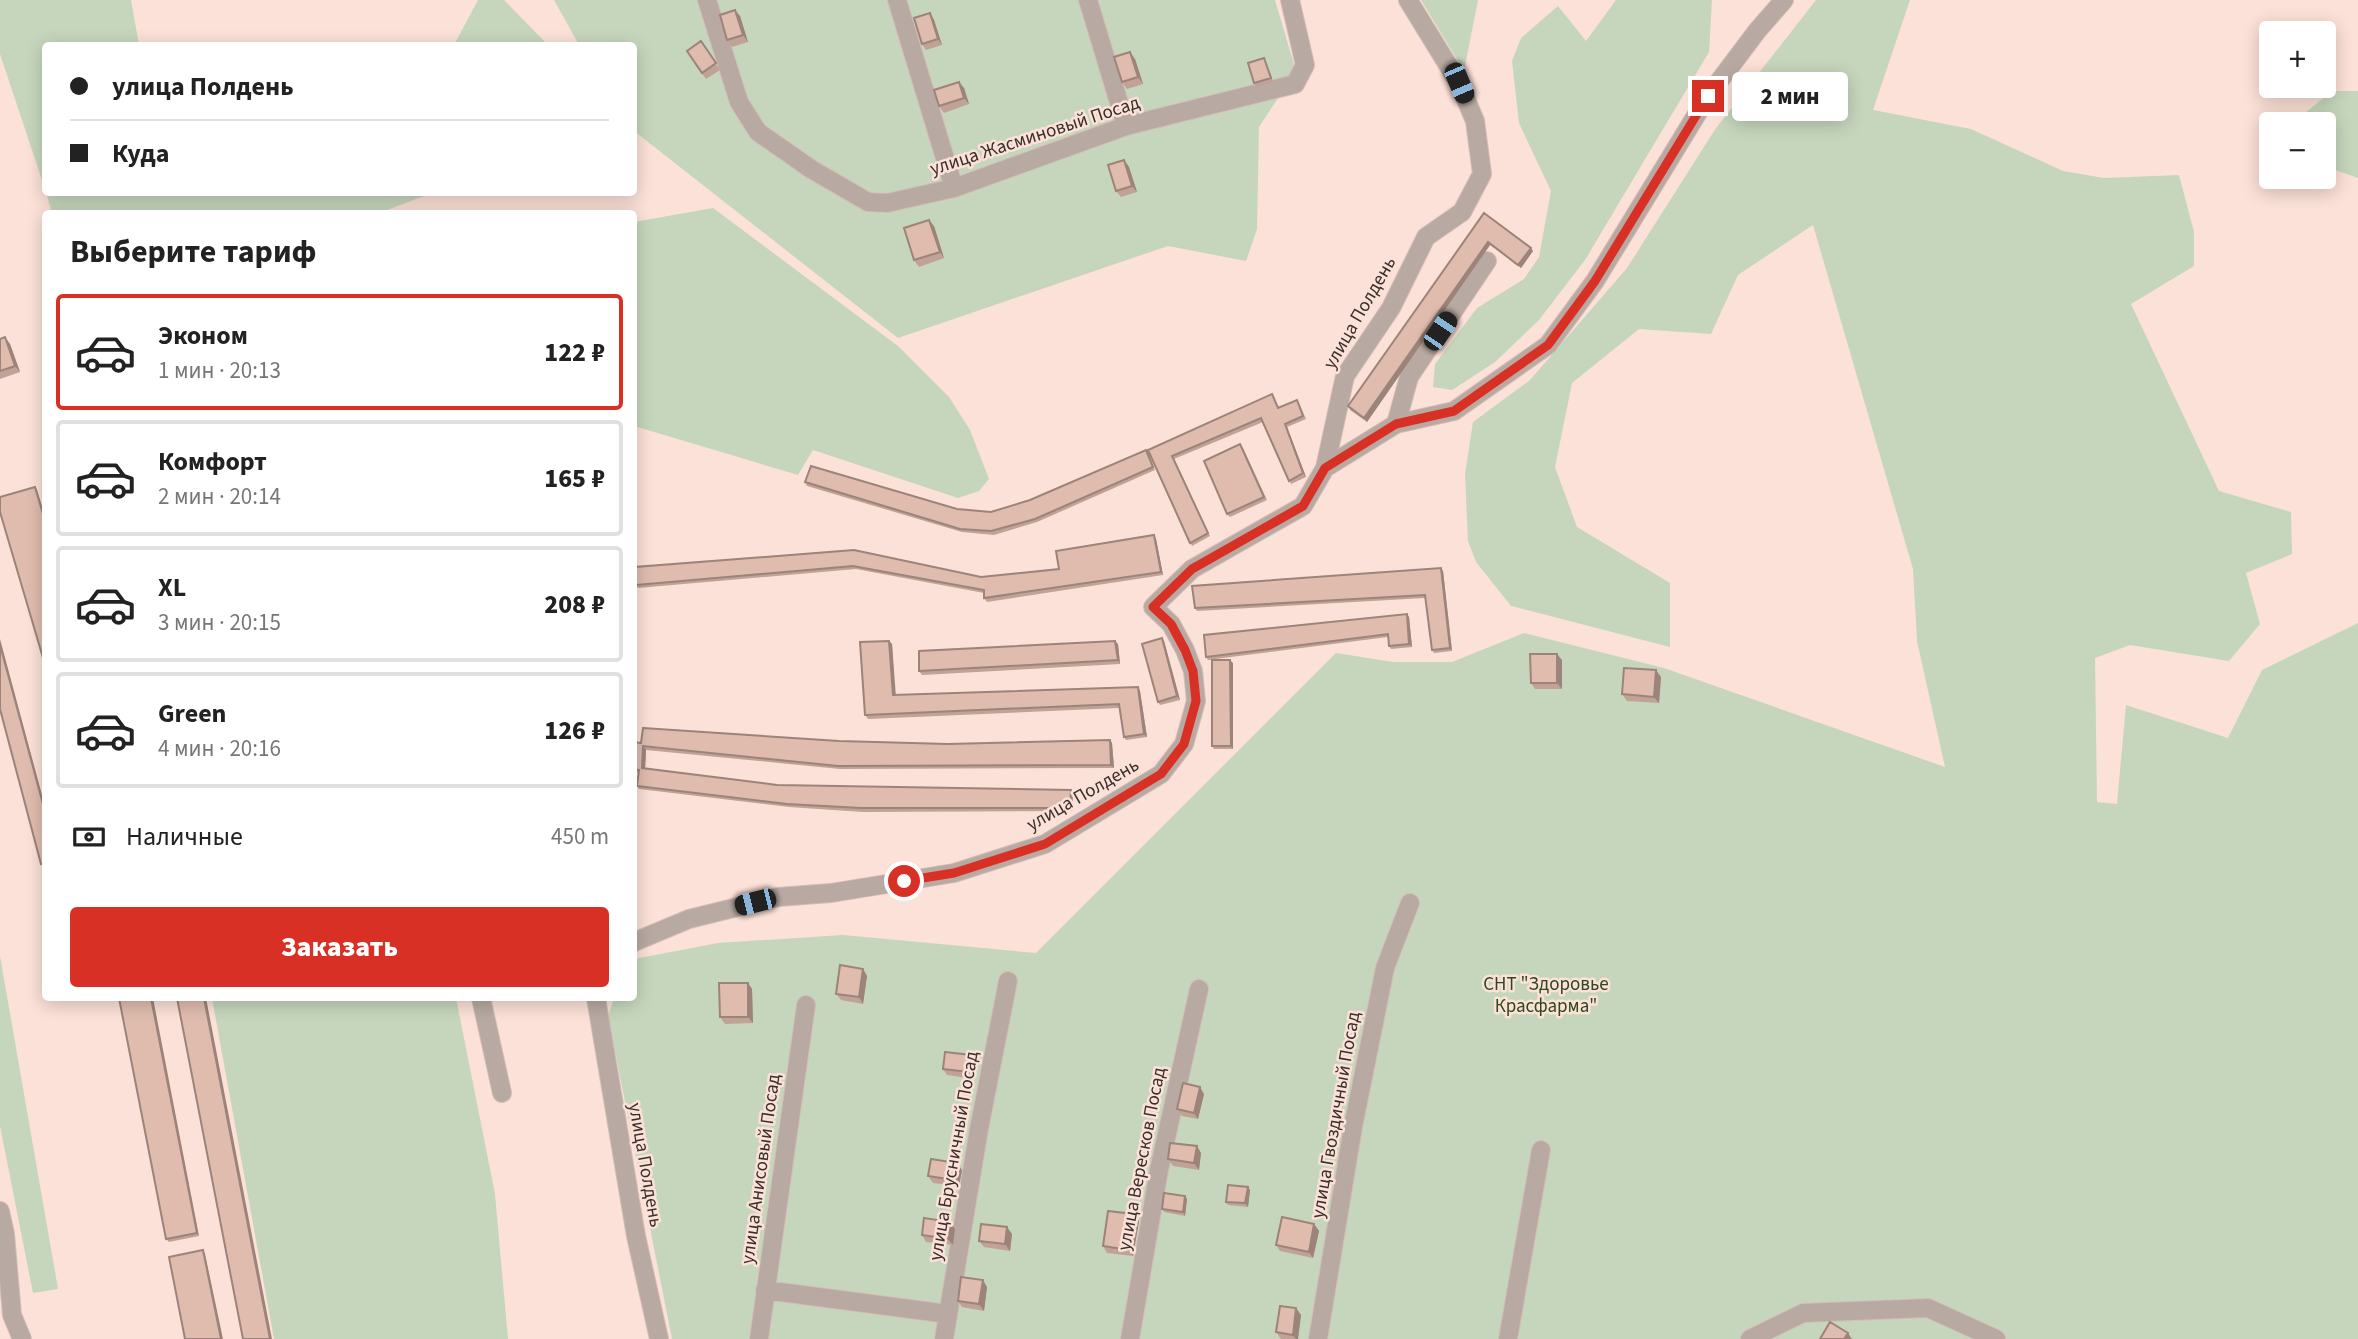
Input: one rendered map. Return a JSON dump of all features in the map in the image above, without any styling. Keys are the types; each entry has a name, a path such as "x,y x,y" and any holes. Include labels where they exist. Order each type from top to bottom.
{"street":[{"name":"улица Жасминовый Посад","path":"707,0 739,102 758,132 811,169 868,202 887,203 954,188 1126,126 1295,84 1306,65 1290,0"},
{"path":"897,0 954,188"},
{"path":"1088,0 1126,126"},
{"name":"улица Полдень","path":"637,941 689,919 778,897 831,893 954,873 1006,857 1045,844 1161,774 1184,744 1196,701 1193,671 1185,650 1171,624 1153,607 1192,569 1303,506 1325,468 1345,376 1391,308 1426,237 1462,212 1482,174 1475,121 1459,83 1408,0"},
{"path":"1325,468 1396,424 1454,411 1548,345 1595,281 1708,96 1784,0"},
{"path":"1396,424 1409,377 1487,261"},
{"name":"улица Гвоздичный Посад","path":"1318,1339 1353,1128 1385,968 1410,903"},
{"name":"улица Брусничный Посад","path":"944,1339 979,1129 1008,981"},
{"name":"улица Вересков Посад","path":"1130,1339 1159,1170 1199,989"},
{"path":"482,1001 502,1093"},
{"name":"улица Полдень","path":"597,1001 636,1236 659,1339"},
{"name":"улица Анисовый Посад","path":"759,1339 806,1005"},
{"path":"1508,1339 1541,1150"},
{"path":"0,1211 5,1234 6,1320 22,1339"},
{"path":"765,1290 948,1314"},
{"path":"1750,1339 1777,1334 1803,1312 1928,1308 1996,1339"}],"green space":[{"path":"0,0 131,0 138,42 42,42 42,180 0,54"},
{"path":"478,0 504,0 545,42 456,42"},
{"path":"554,0 1275,0 1296,71 1259,127 1257,229 1246,261 1168,246 898,338 637,133 637,42 577,42"},
{"path":"1421,0 1478,0 1464,71"},
{"path":"1616,0 1712,0 1709,52 1585,260 1539,320 1495,362 1452,390 1433,387 1435,364 1477,308 1524,279 1539,257 1551,191 1519,123 1512,61 1521,38 1558,6 1586,41"},
{"name":"СНТ \"Здоровье Красфарма\"","path":"1816,0 1910,0 1873,110 1971,129 2063,171 2104,178 2179,175 2194,232 2194,266 2131,304 2219,491 2291,512 2292,554 2246,573 2260,624 2229,661 2130,645 2095,658 2097,802 2117,804 2126,705 2228,738 2262,670 2358,623 2358,1339 672,1339 608,1016 613,1001 637,1001 637,958 718,943 843,935 1036,953 1336,653 1393,662 1452,662 1524,633 1664,668 1945,767 1917,641 1913,569 1813,225 1738,275 1711,334 1639,329 1572,383 1555,467 1577,527 1670,583 1670,647 1511,606 1476,562 1468,541 1465,474 1473,422 1530,380 1627,268 1716,128"},
{"path":"2336,91 2358,91 2358,178 2336,170 2336,112 2306,112 2323,98 2336,98"},
{"path":"47,196 424,196 387,210 51,210"},
{"path":"713,208 898,346 949,397 970,430 989,479 979,491 958,498 813,450 798,475 637,427 637,221"},
{"path":"0,956 58,1289 33,1293 0,1126"},
{"path":"213,1001 457,1001 495,1194 508,1339 274,1339"}],"building":[{"path":"735,10 743,35 727,40 720,15"},
{"path":"930,13 938,39 922,44 914,18"},
{"path":"701,41 716,63 702,73 687,51"},
{"path":"1130,52 1138,77 1122,82 1114,57"},
{"path":"1264,58 1271,78 1254,83 1248,63"},
{"path":"959,82 964,98 939,106 934,90"},
{"path":"1124,160 1132,186 1116,191 1108,165"},
{"path":"1484,213 1531,248 1518,265 1488,242 1364,418 1348,406"},
{"path":"929,220 940,252 914,260 904,228"},
{"path":"5,337 15,366 0,371 0,339"},
{"path":"1272,394 1278,408 1297,400 1303,416 1285,424 1303,473 1289,481 1261,418 1172,456 1208,533 1190,543 1148,450"},
{"path":"1240,444 1264,497 1227,514 1204,461"},
{"path":"1146,450 1153,467 1035,519 991,531 960,529 805,482 811,466 957,509 991,512 1030,500"},
{"path":"35,487 42,511 42,654 0,512 0,497"},
{"path":"1154,535 1161,572 984,598 984,590 853,566 637,585 637,567 854,550 981,577 1059,569 1056,551"},
{"path":"1441,568 1450,648 1432,650 1425,595 1195,608 1192,586"},
{"path":"1407,614 1409,644 1389,646 1388,634 1206,657 1204,635"},
{"path":"1162,638 1177,696 1158,702 1142,644"},
{"path":"889,641 893,695 1138,687 1144,734 1124,737 1119,704 865,715 860,642"},
{"path":"1115,641 1118,660 919,671 919,651"},
{"path":"0,645 42,800 42,864 41,864 0,709"},
{"path":"1530,654 1557,654 1557,683 1531,683"},
{"path":"1212,660 1230,660 1231,746 1212,746"},
{"path":"1624,668 1656,670 1654,697 1622,694"},
{"path":"643,728 839,741 948,744 1110,740 1111,765 838,766 643,746 642,768 777,785 1071,790 1070,808 861,808 787,804 637,786 637,742 641,743"},
{"path":"840,965 863,969 859,997 836,994"},
{"path":"719,983 748,983 748,1017 720,1017"},
{"path":"120,1001 152,1001 197,1233 166,1239"},
{"path":"178,1001 205,1001 270,1339 243,1339"},
{"path":"945,1052 971,1055 969,1072 943,1069"},
{"path":"1183,1083 1200,1087 1194,1113 1177,1109"},
{"path":"1170,1143 1197,1146 1194,1163 1168,1159"},
{"path":"931,1159 957,1163 955,1180 928,1176"},
{"path":"1228,1185 1248,1187 1245,1203 1226,1202"},
{"path":"1164,1193 1185,1196 1183,1212 1162,1209"},
{"path":"1108,1211 1134,1214 1129,1250 1103,1246"},
{"path":"1282,1217 1314,1224 1309,1252 1276,1245"},
{"path":"924,1218 950,1222 948,1239 922,1235"},
{"path":"981,1224 1007,1227 1005,1244 979,1241"},
{"path":"203,1250 221,1339 185,1339 169,1257"},
{"path":"961,1277 983,1280 979,1304 958,1301"},
{"path":"1280,1306 1296,1308 1293,1335 1276,1332"},
{"path":"1830,1322 1848,1333 1844,1339 1820,1339"}],"route":[{"path":"904,881 954,873 1045,844 1161,774 1184,744 1196,701 1193,671 1185,650 1171,624 1153,607 1192,569 1303,506 1325,468 1396,424 1454,411 1548,345 1595,281 1708,96"}]}
